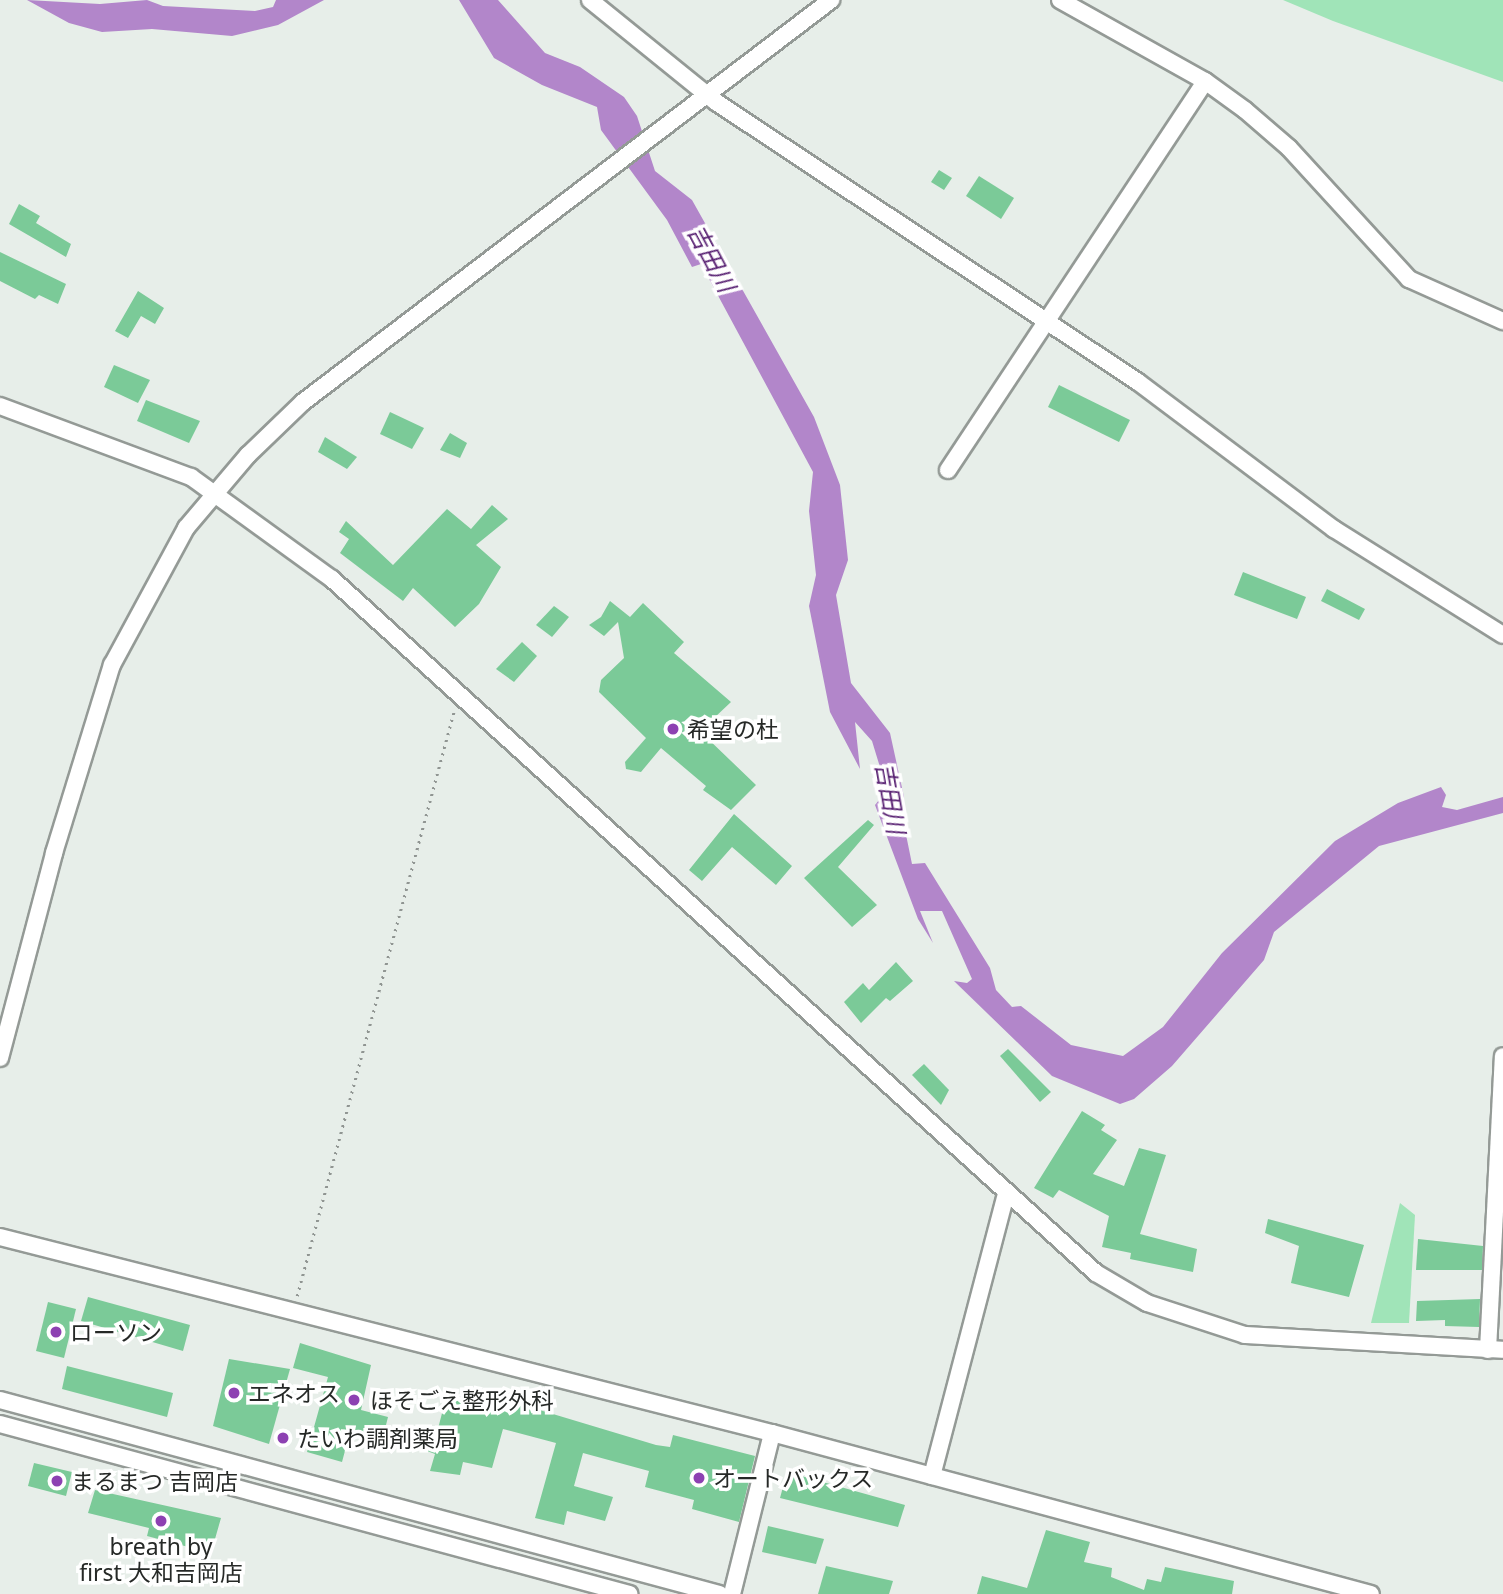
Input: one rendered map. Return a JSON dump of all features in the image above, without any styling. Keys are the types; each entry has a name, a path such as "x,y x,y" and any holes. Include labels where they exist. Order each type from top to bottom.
{"street":[{"path":"590,0 708,96 1215,437 1334,529 1503,635"},
{"path":"0,1058 54,853 113,665 186,528 248,455 303,402 595,177 744,69 831,0"},
{"path":"1060,0 1205,81 1289,148 1409,279 1503,321"},
{"path":"948,470 1205,81"},
{"path":"0,406 191,477 217,492 331,579 1096,1273 1147,1303 1190,1321 1282,1340 1496,1350 1503,1056"},
{"path":"932,1476 1006,1193"},
{"path":"0,1237 772,1433 1371,1594"},
{"path":"0,1400 719,1594"},
{"path":"0,1424 629,1594"},
{"path":"732,1594 772,1433"}],"path":[{"path":"293,1313 458,694"}],"green space":[{"path":"1283,0 1503,0 1503,82 1333,21"},
{"path":"1400,1203 1415,1215 1409,1323 1371,1323"}],"water":[{"path":"27,0 100,4 147,0 163,6 255,11 273,7 276,0 324,0 278,25 232,36 152,29 102,32 69,23"},
{"name":"吉田川","path":"459,0 498,0 545,53 580,67 624,97 637,116 655,171 692,200 814,417 840,485 848,560 836,595 851,683 890,733 904,797 902,815 912,864 925,863 990,968 996,990 1012,1007 1021,1006 1071,1045 1123,1056 1163,1027 1222,953 1335,841 1398,803 1441,787 1446,795 1442,807 1457,810 1503,797 1503,813 1379,846 1274,932 1264,960 1172,1066 1134,1099 1120,1104 1052,1076 954,981 967,983 972,979 942,911 920,911 933,943 918,919 875,805 887,790 872,741 855,722 860,769 830,712 809,606 816,575 809,511 813,472 701,264 692,267 667,220 601,130 597,107 542,85 494,58"}],"building":[{"path":"939,170 952,178 944,190 931,182"},
{"path":"979,176 1014,198 1001,219 966,196"},
{"path":"19,204 40,216 36,223 71,244 66,257 9,224"},
{"path":"0,252 66,284 58,304 39,295 35,299 0,281"},
{"path":"138,291 164,308 155,324 141,316 128,338 115,331"},
{"path":"114,365 150,380 138,403 104,387"},
{"path":"1059,385 1130,420 1119,442 1048,407"},
{"path":"146,400 200,421 189,443 137,421"},
{"path":"390,412 424,428 412,449 380,434"},
{"path":"450,433 467,443 460,458 440,450"},
{"path":"325,437 357,457 347,469 318,452"},
{"path":"492,505 508,519 476,545 501,567 479,604 455,627 413,588 403,601 340,553 349,539 339,532 346,521 393,565 447,509 471,529"},
{"path":"1243,572 1306,597 1297,619 1234,595"},
{"path":"1327,589 1365,609 1359,620 1321,601"},
{"name":"希望の杜","path":"610,601 630,617 643,603 684,642 674,653 731,702 713,719 715,723 705,736 756,785 731,810 703,790 706,786 661,748 641,772 626,769 625,762 646,738 599,692 601,680 624,658 618,622 604,636 589,625 601,617"},
{"path":"554,606 569,617 552,637 536,625"},
{"path":"522,642 537,656 514,682 496,669"},
{"path":"734,814 792,866 776,885 732,847 702,881 689,870"},
{"path":"868,820 874,825 838,867 877,905 852,927 804,878"},
{"path":"896,962 913,981 890,1001 886,998 861,1023 844,1002 863,983 869,990"},
{"path":"1008,1049 1051,1092 1040,1102 1000,1056"},
{"path":"924,1064 949,1090 941,1105 912,1075"},
{"path":"1082,1111 1105,1125 1101,1130 1117,1140 1093,1174 1124,1186 1139,1148 1166,1155 1140,1234 1197,1249 1193,1272 1130,1259 1131,1253 1102,1247 1109,1216 1059,1190 1053,1198 1034,1188"},
{"path":"1268,1219 1364,1245 1349,1297 1291,1283 1299,1246 1265,1233"},
{"path":"1418,1239 1483,1246 1482,1270 1416,1270"},
{"path":"88,1297 190,1325 183,1351 81,1321"},
{"path":"1480,1299 1479,1327 1445,1326 1445,1320 1416,1321 1417,1301"},
{"path":"48,1302 76,1309 64,1358 36,1351"},
{"path":"300,1343 371,1365 361,1410 388,1417 382,1441 350,1432 342,1462 307,1452 328,1377 293,1368"},
{"path":"229,1359 290,1369 269,1444 213,1426"},
{"path":"67,1366 173,1393 167,1417 62,1389"},
{"path":"483,1393 656,1445 670,1447 673,1435 755,1456 739,1522 692,1509 694,1500 645,1487 649,1471 583,1453 574,1486 613,1497 605,1521 567,1511 564,1525 535,1518 556,1443 503,1429 492,1468 463,1462 460,1475 430,1471 435,1454 427,1451 429,1439 435,1440 446,1398 463,1402 465,1395 481,1399"},
{"path":"34,1463 72,1472 66,1496 28,1486"},
{"path":"787,1472 905,1505 898,1527 780,1498"},
{"path":"95,1490 221,1518 211,1553 147,1536 149,1528 88,1513"},
{"path":"768,1526 824,1539 816,1564 762,1552"},
{"path":"1046,1530 1090,1542 1084,1562 1112,1568 1111,1577 1144,1590 1147,1579 1161,1582 1165,1567 1234,1581 1232,1594 977,1594 982,1576 1027,1588"},
{"path":"826,1566 893,1581 889,1594 818,1594"}],"place":[{"name":"希望の杜","path":"673,729"},
{"name":"ローソン","path":"56,1332"},
{"name":"エネオス","path":"234,1393"},
{"name":"ほそごえ整形外科","path":"354,1400"},
{"name":"たいわ調剤薬局","path":"283,1438"},
{"name":"オートバックス","path":"699,1478"},
{"name":"まるまつ 吉岡店","path":"57,1481"},
{"name":"breath by first 大和吉岡店","path":"161,1521"}]}
